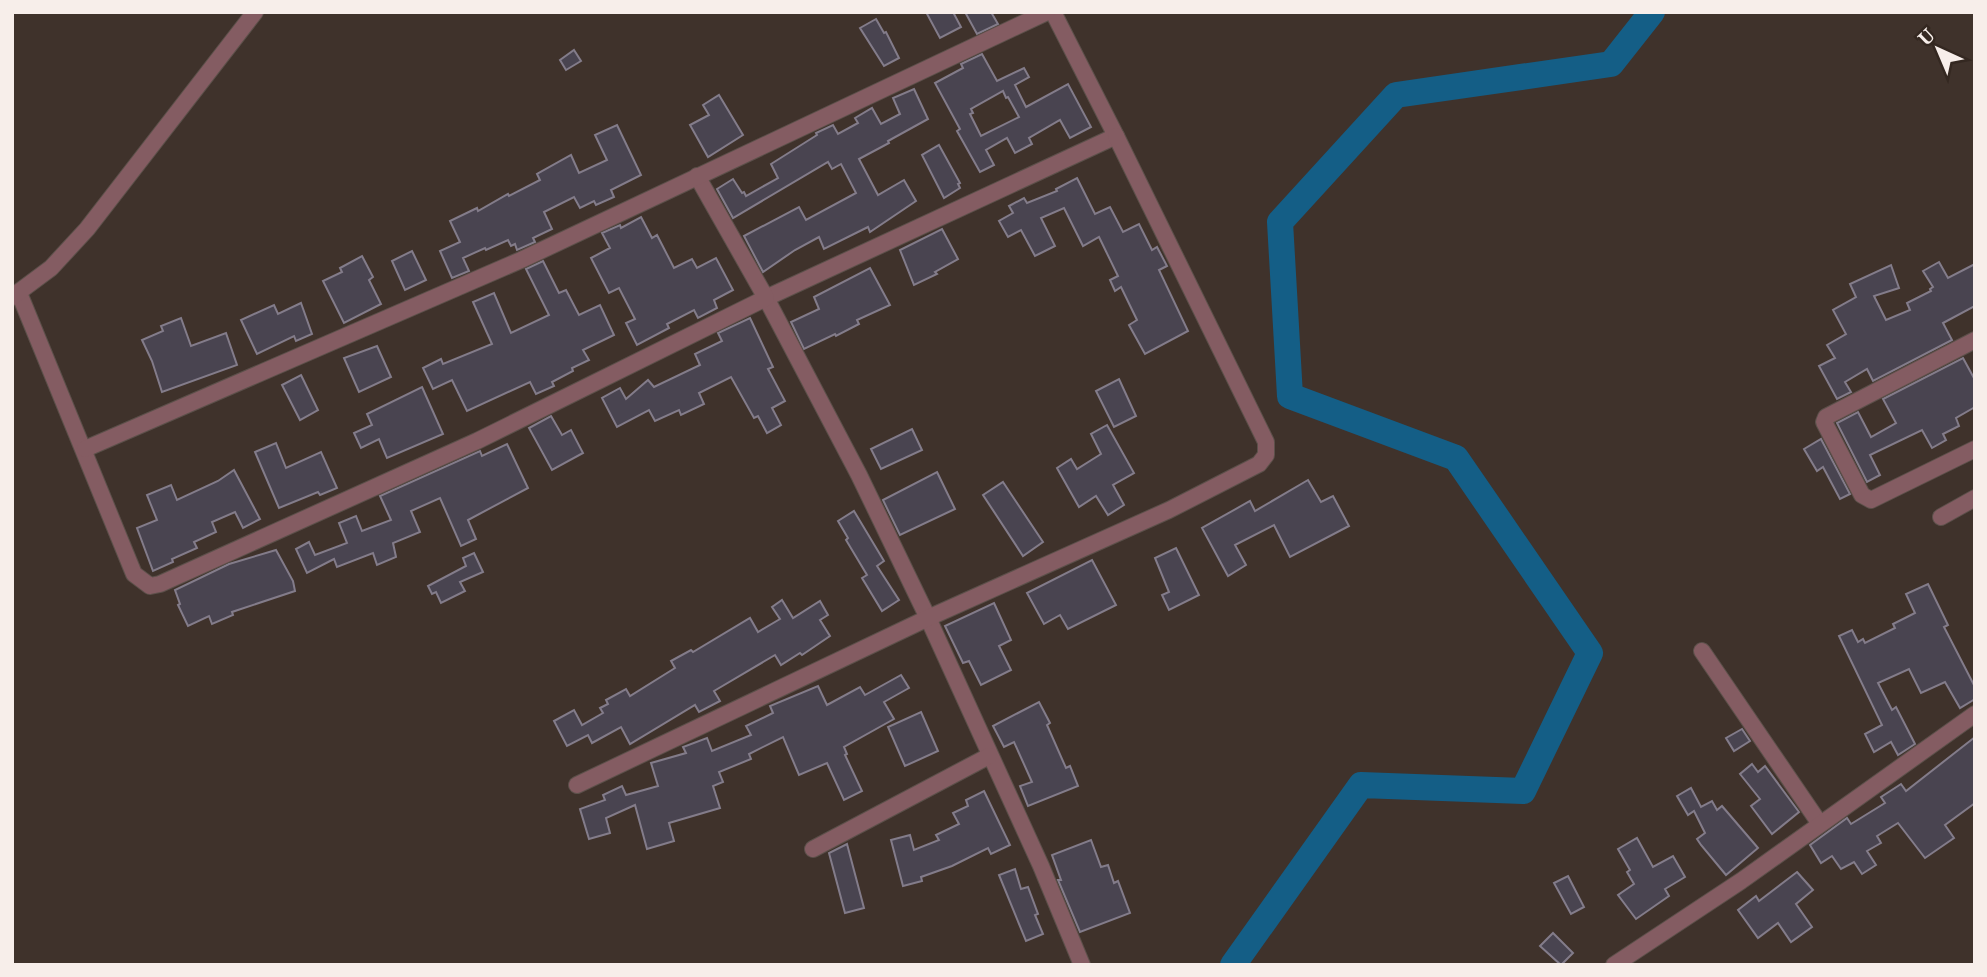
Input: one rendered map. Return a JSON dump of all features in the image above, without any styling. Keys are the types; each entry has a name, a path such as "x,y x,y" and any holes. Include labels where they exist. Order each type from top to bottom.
{"street":[{"path":"255,12 87,229 51,268 15,295 85,449 134,574 150,586 160,584 477,441 766,298 1116,136"},
{"path":"85,449 521,260 1047,12"},
{"path":"578,785 928,618 1169,510 1259,464 1266,455 1266,442 1240,385 1052,12"},
{"path":"697,176 766,298 859,475 928,618 1041,866 1082,965"},
{"path":"1975,340 1826,417 1824,422 1862,495 1871,500 1975,449"},
{"path":"1941,517 1975,498"},
{"path":"1702,651 1820,824"},
{"path":"1614,965 1741,881 1975,715"},
{"path":"813,849 989,756"}],"building":[{"path":"926,12 953,12 961,27 940,38"},
{"path":"965,12 991,12 998,24 977,34"},
{"path":"876,19 899,58 884,66 860,28"},
{"path":"574,50 581,61 566,70 560,60"},
{"path":"982,54 997,81 1024,68 1029,77 1015,85 1026,107 1068,84 1091,127 1070,138 1060,120 1029,138 1032,144 1015,153 1007,138 986,150 994,165 980,172 935,83 963,68 961,64","holes":["1003,91 1006,98 1008,97 1019,117 981,136 970,114 973,113 971,109"]},
{"path":"914,89 928,119 859,159 878,195 904,180 916,201 870,232 868,227 824,249 819,237 763,272 744,236 799,207 806,220 856,193 841,164 832,169 828,162 733,218 717,189 733,179 746,196 778,178 771,164 817,135 816,133 833,125 838,134 858,123 855,118 872,108 881,124 900,114 893,98"},
{"path":"719,95 743,135 708,157 690,125 709,115 703,105"},
{"path":"617,125 641,175 611,190 614,197 596,205 594,201 580,208 574,197 544,212 552,229 533,238 535,242 517,250 515,244 511,246 508,240 486,250 485,248 463,258 469,271 452,278 440,251 460,242 450,221 477,208 478,211 540,180 537,174 571,155 579,173 607,160 595,135"},
{"path":"939,145 960,183 960,188 944,198 922,155"},
{"path":"1077,178 1095,214 1110,207 1123,232 1139,224 1152,250 1157,247 1167,266 1159,270 1188,331 1145,354 1129,325 1137,320 1121,287 1115,291 1110,280 1118,276 1099,237 1083,246 1064,208 1041,218 1055,246 1035,256 1021,230 1008,237 999,221 1013,213 1009,206 1024,198 1027,203 1057,191 1056,189"},
{"path":"641,217 652,238 657,235 674,268 692,259 697,268 716,258 733,290 714,300 717,308 698,318 694,310 667,324 669,328 637,345 626,323 635,319 619,288 609,293 591,258 610,248 602,233 620,225 621,228"},
{"path":"942,229 958,259 935,272 937,274 914,285 900,250"},
{"path":"412,251 426,280 405,290 392,261"},
{"path":"362,256 373,277 369,280 381,304 344,323 323,281 342,272 340,268"},
{"path":"543,261 559,293 566,290 579,315 600,305 614,335 583,350 589,360 552,382 554,386 536,394 530,382 467,411 452,380 433,389 423,368 441,359 443,364 492,344 473,302 494,293 511,333 549,315 526,269"},
{"path":"1939,262 1948,278 1975,264 1975,306 1943,323 1952,340 1873,381 1867,369 1845,382 1851,392 1837,399 1819,366 1835,358 1827,345 1846,334 1833,310 1856,297 1850,284 1891,265 1899,288 1874,296 1886,320 1910,310 1907,303 1931,291 1933,287 1923,271"},
{"path":"870,268 890,305 857,320 859,324 836,336 835,334 804,349 791,322 819,309 814,297"},
{"path":"301,303 312,334 296,341 294,336 257,354 241,320 274,305 278,314"},
{"path":"181,318 191,346 226,333 237,365 162,392 142,340 163,331 161,326"},
{"path":"750,318 773,367 768,369 785,401 772,408 781,425 767,433 758,416 754,418 731,377 699,393 704,404 681,415 679,410 655,421 649,410 617,427 602,398 620,388 626,399 648,380 654,387 700,365 695,354 722,341 718,333"},
{"path":"377,346 391,377 359,392 344,358"},
{"path":"1963,358 1975,380 1975,407 1956,418 1959,426 1943,434 1946,440 1932,448 1922,430 1870,455 1880,475 1867,482 1837,423 1858,412 1871,437 1896,423 1883,399"},
{"path":"301,375 318,410 300,420 282,385"},
{"path":"1119,379 1136,416 1114,427 1096,391"},
{"path":"422,387 443,434 387,458 379,439 361,448 354,433 372,425 367,414"},
{"path":"551,416 562,435 571,430 583,453 552,470 529,428"},
{"path":"1107,425 1134,473 1113,485 1124,505 1108,515 1096,496 1079,507 1057,468 1071,459 1077,469 1101,454 1091,434"},
{"path":"912,429 922,450 881,469 871,449"},
{"path":"1821,439 1850,494 1840,499 1823,467 1817,471 1804,449"},
{"path":"276,443 286,468 321,452 337,488 320,495 318,492 279,508 255,452"},
{"path":"507,444 528,488 468,520 476,539 461,546 440,498 411,511 420,532 393,543 396,557 377,565 373,553 337,567 334,559 307,573 296,549 309,542 315,555 347,543 339,523 356,516 362,531 391,520 380,496 480,451 482,456"},
{"path":"234,470 260,519 243,528 235,512 212,522 216,532 194,542 197,548 153,571 137,528 157,520 147,495 171,485 177,500 218,481"},
{"path":"937,472 955,509 900,535 883,500"},
{"path":"1308,480 1321,502 1333,496 1349,526 1290,557 1274,525 1235,545 1246,565 1228,576 1202,528 1250,501 1255,511"},
{"path":"1003,482 1043,542 1023,556 983,495"},
{"path":"854,511 884,561 877,566 899,600 882,611 862,578 867,575 838,521"},
{"path":"1176,548 1199,595 1169,610 1162,595 1169,592 1155,558"},
{"path":"276,550 293,581 295,591 232,612 233,615 212,624 209,616 188,626 178,605 180,604 175,590 229,564"},
{"path":"474,553 483,572 460,582 465,591 441,603 436,592 432,594 428,586 466,566 463,558"},
{"path":"1092,560 1116,605 1068,629 1060,615 1044,624 1027,593"},
{"path":"1928,584 1948,625 1944,627 1975,687 1975,699 1960,708 1945,682 1921,693 1909,669 1878,683 1892,710 1896,707 1915,744 1898,755 1891,742 1874,752 1865,734 1882,725 1839,636 1852,630 1858,642 1863,639 1865,643 1895,628 1893,624 1915,613 1906,594"},
{"path":"782,600 793,618 820,601 828,615 820,620 830,636 781,665 775,655 714,691 720,701 699,712 695,705 630,744 621,727 592,743 588,735 567,746 554,721 574,710 582,725 603,713 600,708 608,704 606,700 626,689 630,696 675,668 671,661 691,650 693,652 750,618 758,632 780,619 772,607"},
{"path":"994,603 1011,640 999,646 1011,670 981,685 969,661 963,663 945,626"},
{"path":"901,675 909,688 884,702 894,719 844,747 847,754 845,755 862,791 844,800 827,763 799,775 783,737 749,754 751,759 719,772 723,782 713,786 720,808 669,823 674,841 647,849 635,805 606,818 610,833 589,839 580,809 605,800 603,795 622,786 626,795 658,786 651,763 686,753 683,747 707,738 712,751 751,735 746,726 773,713 770,706 818,686 827,705 860,687 865,695"},
{"path":"1039,702 1050,723 1047,725 1066,768 1070,766 1078,786 1028,806 1020,786 1032,782 1014,742 1004,747 993,726"},
{"path":"921,712 938,751 905,766 888,727"},
{"path":"1742,729 1750,741 1734,751 1726,738"},
{"path":"1975,737 1975,803 1945,825 1954,838 1925,858 1898,823 1877,836 1881,843 1867,851 1876,865 1862,874 1854,862 1841,869 1832,856 1821,863 1810,845 1847,818 1851,824 1885,803 1881,797 1901,784 1906,791"},
{"path":"1752,764 1758,772 1765,766 1799,812 1772,834 1751,806 1760,799 1740,774"},
{"path":"1691,788 1701,807 1712,801 1717,810 1722,806 1758,848 1726,875 1697,839 1705,833 1694,811 1688,815 1677,796"},
{"path":"984,791 1010,845 991,854 988,848 952,866 921,877 922,881 903,886 891,840 910,835 914,850 939,840 936,835 959,824 953,813 968,806 966,800"},
{"path":"1637,838 1653,867 1673,856 1685,877 1665,889 1669,896 1636,919 1618,895 1634,884 1627,872 1630,870 1618,849"},
{"path":"1091,840 1101,867 1108,865 1114,883 1118,881 1130,913 1080,932 1058,880 1061,880 1052,855"},
{"path":"847,844 864,908 845,913 829,853"},
{"path":"1015,869 1021,889 1028,887 1043,934 1026,941 999,875"},
{"path":"1797,872 1813,890 1796,904 1812,927 1791,942 1778,923 1758,938 1738,910 1756,896 1759,901"},
{"path":"1568,876 1584,907 1571,914 1554,883"},
{"path":"1553,933 1573,953 1561,965 1540,946"}],"waterway":[{"path":"1233,965 1361,785 1523,791 1590,653 1456,458 1290,396 1280,222 1396,95 1611,64 1652,12"}]}
